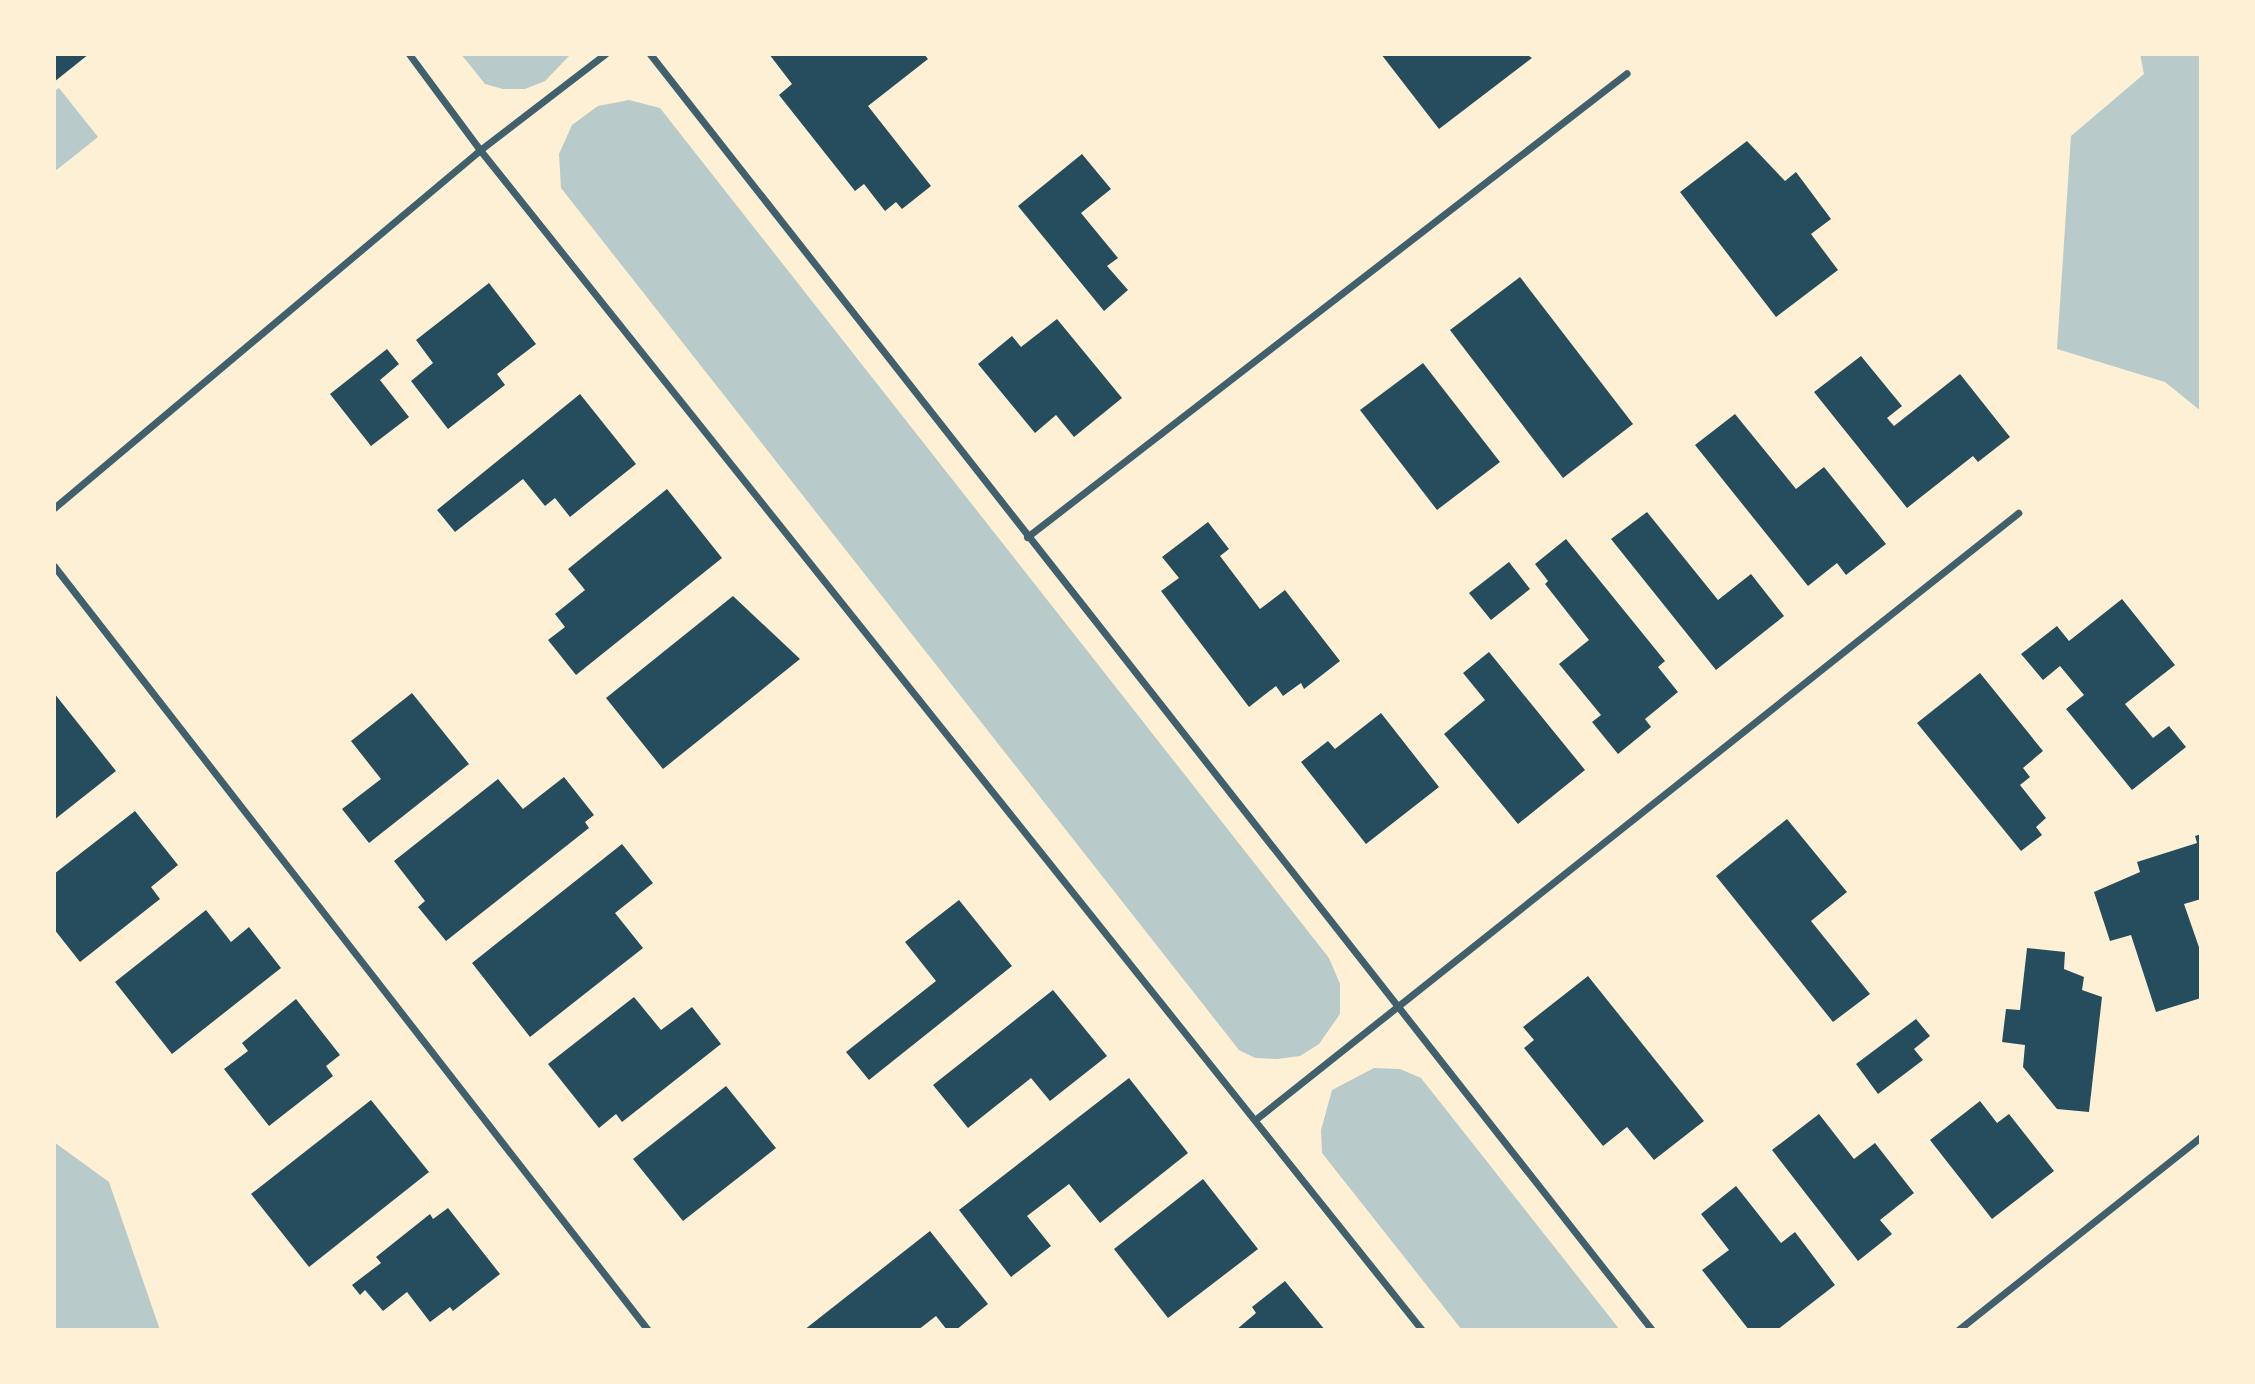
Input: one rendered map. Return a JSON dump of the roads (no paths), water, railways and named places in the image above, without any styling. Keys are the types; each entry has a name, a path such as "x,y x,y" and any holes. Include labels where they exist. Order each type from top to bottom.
{"street":[{"path":"409,54 480,150 1422,1330"},
{"path":"54,508 480,150 605,54"},
{"path":"650,54 1652,1330"},
{"path":"1027,537 1627,73"},
{"path":"1256,1119 2018,513"},
{"path":"54,566 648,1330"},
{"path":"1958,1330 2201,1137"}]}
